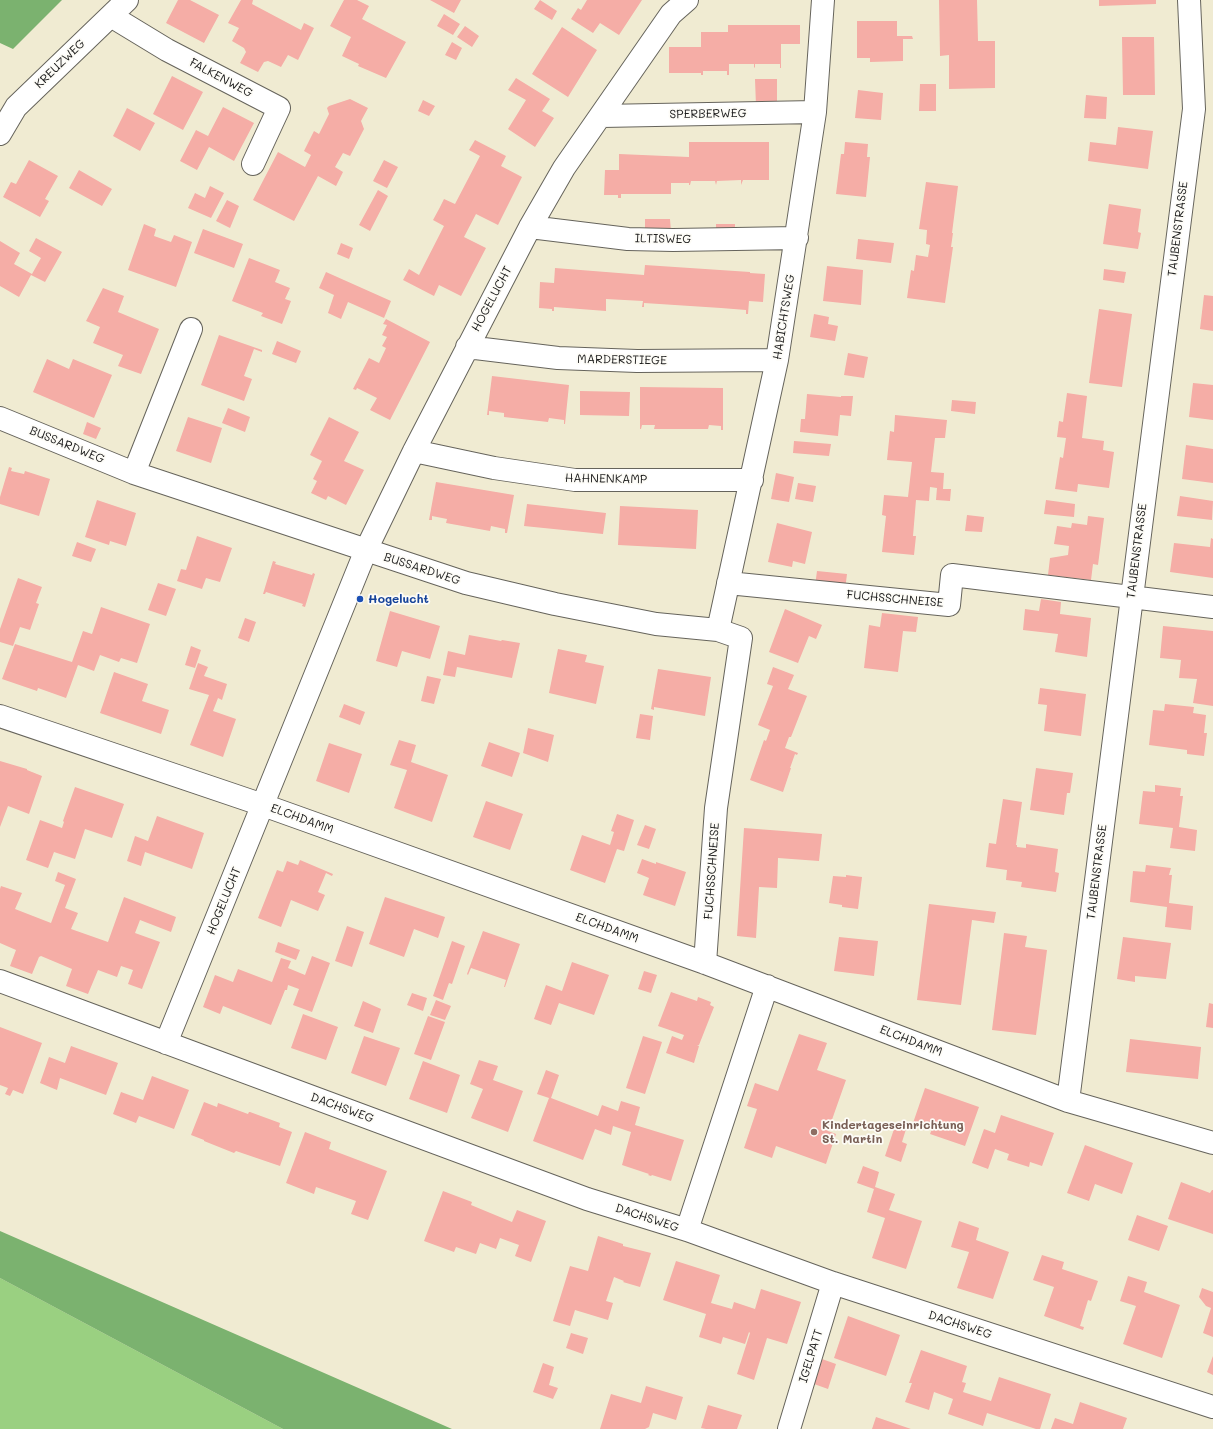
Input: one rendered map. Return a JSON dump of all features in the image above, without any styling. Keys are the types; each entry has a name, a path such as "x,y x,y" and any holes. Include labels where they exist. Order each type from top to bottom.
{"street":[{"name":"KREUZWEG","path":"0,134 8,104 111,16 127,0"},
{"name":"HOGELUCHT","path":"166,1043 366,550 414,451 467,346 530,227 564,168 602,116 671,14 687,0"},
{"name":"HABICHTSWEG","path":"718,630 777,360 797,238 798,220 815,112 823,0"},
{"name":"TAUBENSTRASSE","path":"1068,1101 1194,110 1189,0"},
{"name":"FALKENWEG","path":"111,16 167,50 279,108 253,164"},
{"name":"SPERBERWEG","path":"602,116 815,112"},
{"name":"ILTISWEG","path":"530,227 628,239 673,240 797,238"},
{"path":"134,473 191,329"},
{"name":"MARDERSTIEGE","path":"467,346 558,358 637,361 777,360"},
{"name":"BUSSARDWEG","path":"0,418 134,473 466,583 555,604 656,624 718,630"},
{"name":"HAHNENKAMP","path":"414,451 494,468 575,480 752,480"},
{"name":"FUCHSSCHNEISE","path":"728,583 949,605 952,575 1132,597"},
{"path":"1132,597 1213,607"},
{"name":"FUCHSSCHNEISE","path":"705,963 716,808 741,638 718,630"},
{"name":"ELCHDAMM","path":"0,716 263,806 705,963 1068,1101 1213,1143"},
{"name":"DACHSWEG","path":"0,981 587,1199 687,1230 833,1283 1213,1407"},
{"name":"DACHSWEG","path":"687,1230 767,986"},
{"name":"IGELPATT","path":"789,1429 833,1283"}],"green space":[{"path":"0,0 62,0 13,49 0,43"},
{"path":"0,1231 452,1429 283,1429 0,1278"},
{"path":"0,1278 283,1429 0,1429"}],"building":[{"path":"178,0 190,0 219,15 204,43 166,23"},
{"path":"241,0 253,0 252,4 301,30 304,23 314,28 298,60 288,55 281,67 268,61 264,62 258,72 240,63 246,52 244,48 232,41 239,28 228,23"},
{"path":"344,0 357,0 369,6 362,19 406,42 386,78 358,66 359,64 342,56 351,37 330,26"},
{"path":"430,0 461,0 454,13"},
{"path":"540,0 557,11 552,20 534,9"},
{"path":"587,0 642,0 619,35 600,23 593,33 571,19 578,8 581,10"},
{"path":"939,0 977,0 978,41 995,41 995,88 949,89 949,55 940,56"},
{"path":"1099,0 1156,0 1156,4 1099,6"},
{"path":"444,14 460,24 453,35 437,26"},
{"path":"857,21 897,21 897,36 912,36 913,39 903,39 903,61 870,62 870,58 857,58"},
{"path":"728,25 800,25 800,44 781,44 781,68 780,64 755,64 755,68 754,64 729,64 729,75 727,75 727,71 703,71 703,75 701,75 701,73 669,73 669,47 701,47 701,32 728,32"},
{"path":"465,26 479,36 472,47 457,37"},
{"path":"562,27 597,50 568,97 532,74"},
{"path":"1122,37 1154,37 1155,95 1123,95"},
{"path":"452,42 462,48 456,60 445,55"},
{"path":"172,76 203,92 183,130 153,114"},
{"path":"516,78 550,99 542,111 554,118 535,147 508,129 526,100 508,90"},
{"path":"755,79 777,79 777,106 756,106"},
{"path":"920,84 936,84 936,111 919,111"},
{"path":"858,90 883,93 881,120 855,118"},
{"path":"1086,95 1107,97 1106,119 1084,118"},
{"path":"350,99 368,108 361,121 364,129 350,156 343,153 335,167 343,172 336,186 318,176 294,221 253,200 278,152 305,167 311,155 304,151 314,131 319,134 329,114 327,108"},
{"path":"423,100 435,106 429,116 418,111"},
{"path":"223,107 254,123 234,161 209,147 197,170 180,161 196,130 208,136"},
{"path":"127,108 155,123 140,151 113,136"},
{"path":"1118,127 1153,131 1148,169 1088,161 1090,142 1116,145"},
{"path":"475,140 506,156 501,166 522,177 498,225 476,214 464,237 486,248 461,296 439,285 434,296 403,280 409,269 419,275 444,226 433,220 444,199 455,204 480,156 469,150"},
{"path":"689,142 769,142 769,180 743,180 741,185 741,180 717,181 716,185 715,181 691,181 690,185 689,183 671,183 671,194 621,194 621,198 618,198 618,195 604,195 605,170 619,170 619,154 689,157"},
{"path":"845,142 868,144 867,157 870,157 866,197 836,194 841,154 844,154"},
{"path":"29,160 58,176 45,199 49,201 40,217 3,197 11,182 16,184"},
{"path":"384,160 398,167 387,188 373,181"},
{"path":"79,170 112,189 102,206 69,188"},
{"path":"926,182 958,186 952,233 951,247 953,247 945,303 907,298 911,270 914,271 916,255 928,257 930,245 926,244 927,230 919,229"},
{"path":"210,186 224,193 211,218 188,208 195,193 205,198"},
{"path":"378,190 388,196 370,231 359,225"},
{"path":"227,200 239,206 230,228 216,221"},
{"path":"1109,204 1141,209 1138,232 1141,233 1138,249 1103,244"},
{"path":"645,219 670,219 671,232 645,233"},
{"path":"144,224 156,229 154,236 171,242 174,235 192,242 176,287 128,270"},
{"path":"716,224 735,224 735,233 716,233"},
{"path":"203,229 243,244 234,268 194,253"},
{"path":"36,238 62,252 45,282 31,275 19,297 0,286 0,241 20,253 14,264 32,274 41,258 29,251"},
{"path":"858,239 894,243 891,263 856,259"},
{"path":"341,243 353,248 349,259 337,254"},
{"path":"249,258 280,270 275,282 290,288 285,299 291,301 282,324 261,316 263,313 232,301"},
{"path":"645,265 765,274 763,302 749,301 748,314 746,314 746,310 721,308 644,303 644,307 642,307 643,301 606,299 606,311 554,307 554,311 552,311 552,309 539,308 540,282 554,283 555,268 644,275"},
{"path":"827,266 863,270 861,305 823,301"},
{"path":"1104,269 1126,272 1124,283 1103,280"},
{"path":"326,272 391,301 384,318 348,302 341,319 328,313 334,295 319,288"},
{"path":"103,288 124,296 118,312 159,329 141,374 118,366 123,355 93,343 100,327 86,321"},
{"path":"1204,295 1213,296 1213,331 1200,329"},
{"path":"1099,309 1132,314 1122,387 1089,383"},
{"path":"814,314 829,317 828,324 838,326 835,341 810,337"},
{"path":"386,319 430,342 390,420 370,410 377,398 357,388 356,390 353,389 369,358 379,363 386,348 382,346 387,337 382,335 387,325 383,324"},
{"path":"219,335 262,350 262,352 254,349 244,376 252,379 244,401 201,385"},
{"path":"277,341 301,351 296,363 272,354"},
{"path":"848,353 868,357 864,378 844,375"},
{"path":"47,359 69,369 73,359 112,375 94,418 33,392"},
{"path":"492,376 569,385 565,424 564,420 549,418 548,422 504,417 504,413 489,411 489,415 487,415"},
{"path":"1193,383 1213,385 1213,420 1189,417"},
{"path":"640,387 723,388 723,430 721,430 721,426 709,425 708,429 654,429 655,425 642,425 640,429"},
{"path":"580,391 630,392 629,416 580,415"},
{"path":"1067,393 1087,396 1082,438 1104,441 1103,450 1114,452 1109,488 1078,484 1077,492 1055,489 1060,457 1063,458 1066,438 1057,437 1059,421 1063,422"},
{"path":"807,394 841,397 853,396 851,416 840,415 838,436 800,432 801,419 805,419"},
{"path":"952,400 976,402 975,414 951,411"},
{"path":"228,408 250,417 245,432 222,423"},
{"path":"895,415 947,420 945,438 935,438 931,472 944,473 943,489 951,489 950,501 936,500 937,488 930,487 929,501 916,500 913,536 916,536 914,555 882,552 886,516 882,515 884,495 908,497 912,462 887,460 890,431 894,432"},
{"path":"188,417 222,428 211,463 176,451"},
{"path":"329,417 359,432 344,461 364,470 346,505 328,496 326,500 311,493 317,481 313,479 322,461 310,455"},
{"path":"87,422 101,428 96,439 83,434"},
{"path":"794,441 831,444 829,456 793,453"},
{"path":"1186,445 1213,449 1213,483 1182,479"},
{"path":"9,467 12,468 11,471 24,474 25,471 50,479 39,516 0,504 0,497"},
{"path":"776,473 794,477 789,502 771,499"},
{"path":"436,482 514,495 507,533 505,533 505,529 491,526 490,531 446,523 447,519 432,516 432,520 429,520"},
{"path":"798,483 816,486 813,502 795,499"},
{"path":"1180,496 1213,501 1212,520 1177,516"},
{"path":"97,500 136,513 126,546 110,541 109,545 85,537"},
{"path":"1046,500 1075,504 1074,517 1044,514"},
{"path":"527,504 606,513 603,534 524,526"},
{"path":"620,506 698,510 696,549 618,545"},
{"path":"967,515 984,517 982,532 965,531"},
{"path":"1088,516 1104,518 1098,565 1093,564 1091,580 1048,575 1050,558 1068,555 1069,546 1054,544 1057,526 1071,528 1072,523 1087,525"},
{"path":"777,523 812,532 805,564 793,561 792,567 768,562"},
{"path":"197,536 232,548 220,582 206,578 202,589 177,581 181,569 186,570"},
{"path":"1211,538 1213,539 1213,578 1170,572 1174,543 1210,547"},
{"path":"77,542 96,549 91,562 72,556"},
{"path":"273,561 276,562 275,564 312,575 313,573 315,574 305,607 302,606 303,604 266,592 263,594"},
{"path":"817,571 847,574 845,590 815,586"},
{"path":"18,578 42,587 36,603 39,604 30,630 20,627 13,646 0,642 0,629"},
{"path":"158,583 176,589 166,616 148,610"},
{"path":"1041,599 1061,602 1060,614 1091,618 1087,657 1055,652 1058,634 1023,630 1025,609 1039,611"},
{"path":"101,607 150,624 137,663 121,658 119,662 100,655 94,671 78,665 66,698 38,688 37,691 2,679 15,644 72,662 83,631 92,634"},
{"path":"785,609 822,625 816,639 809,636 798,663 769,652"},
{"path":"390,611 440,626 430,659 402,651 397,667 376,661"},
{"path":"882,613 918,617 916,632 903,631 898,672 864,668 869,625 880,627"},
{"path":"245,618 256,622 249,642 238,638"},
{"path":"1163,626 1213,631 1213,706 1193,703 1197,679 1179,678 1181,660 1160,658"},
{"path":"469,635 520,643 512,678 457,667 455,677 443,675 448,651 465,655"},
{"path":"191,646 201,650 195,668 185,665"},
{"path":"558,649 587,655 585,662 604,666 596,704 549,693"},
{"path":"198,663 208,667 204,676 227,684 222,700 218,698 213,711 236,719 223,757 190,745 209,695 189,689"},
{"path":"773,667 794,675 788,689 807,696 791,737 789,737 785,748 798,753 797,755 795,754 783,792 750,780 764,740 766,741 770,730 758,725 773,686 767,684"},
{"path":"658,669 711,677 705,716 654,707 654,710 651,709"},
{"path":"114,672 148,684 142,701 169,710 161,734 100,713"},
{"path":"427,676 441,679 434,704 421,701"},
{"path":"1040,688 1086,694 1081,736 1044,731 1047,705 1038,704"},
{"path":"344,704 365,712 360,725 339,717"},
{"path":"1165,704 1194,707 1193,713 1206,715 1204,733 1207,733 1204,756 1187,754 1187,750 1149,745 1153,710 1164,711"},
{"path":"640,714 653,716 650,740 636,738"},
{"path":"528,728 554,735 548,762 523,753"},
{"path":"399,740 416,745 411,762 448,775 432,822 394,808 407,770 390,765"},
{"path":"489,742 520,753 512,777 481,766"},
{"path":"329,743 362,754 349,793 316,781"},
{"path":"0,761 27,769 42,776 29,814 8,806 0,827"},
{"path":"1036,768 1073,773 1070,793 1067,793 1064,815 1030,810"},
{"path":"1155,785 1181,788 1180,796 1183,796 1179,827 1197,830 1195,851 1170,848 1173,828 1139,824 1143,791 1155,792"},
{"path":"75,787 124,804 112,838 85,829 75,859 54,852 48,868 26,860 40,820 62,828"},
{"path":"1003,799 1022,802 1016,845 1017,847 1026,848 1026,844 1058,849 1055,872 1059,873 1056,892 1021,887 1022,882 1006,880 1007,870 986,867 989,843 996,844"},
{"path":"486,801 523,814 510,850 473,837"},
{"path":"617,814 634,820 624,851 617,849 605,883 570,870 582,835 610,845 614,832 611,831"},
{"path":"157,816 204,833 192,869 145,852 141,866 127,861 135,836 148,841"},
{"path":"645,825 656,829 649,849 637,845"},
{"path":"744,828 822,834 819,861 778,858 777,888 759,887 756,938 737,936"},
{"path":"642,859 686,872 675,906 643,895 649,878 637,873"},
{"path":"300,860 333,874 332,876 326,873 318,892 325,895 318,911 291,900 281,927 258,918 277,870 283,872 287,861 298,865"},
{"path":"1146,865 1171,868 1169,875 1172,875 1169,903 1193,906 1191,930 1165,927 1167,907 1130,902 1133,871 1145,872"},
{"path":"58,872 76,879 65,908 78,913 71,929 108,942 124,897 176,917 171,932 140,920 135,933 160,942 142,989 128,984 133,970 121,966 117,977 98,970 88,994 66,986 72,969 41,956 39,957 32,974 10,966 16,950 0,943 1,886 22,893 15,909 51,923 65,885 55,881"},
{"path":"846,875 862,877 858,909 842,907 842,905 829,903 833,876 846,877"},
{"path":"385,897 445,917 438,938 414,929 404,957 369,944"},
{"path":"929,904 996,912 994,923 972,920 961,1005 917,1000"},
{"path":"347,926 364,932 352,967 335,961"},
{"path":"483,931 520,944 505,987 506,980 471,968 468,975 467,974"},
{"path":"1004,933 1027,936 1025,947 1047,950 1036,1035 992,1030"},
{"path":"839,937 878,941 874,976 834,971"},
{"path":"1123,937 1171,943 1166,979 1135,976 1135,982 1117,979"},
{"path":"452,941 465,946 452,984 449,983 443,1000 433,996"},
{"path":"278,942 300,950 296,960 275,952"},
{"path":"312,956 330,963 312,1012 293,1005 299,989 288,985 271,1025 223,1006 220,1014 203,1007 215,975 233,982 238,969 272,982 281,958 291,961 288,968 305,975"},
{"path":"572,962 609,975 594,1015 559,1003 551,1025 534,1019 546,985 562,991"},
{"path":"644,971 657,975 651,993 638,989"},
{"path":"671,992 697,1001 698,997 711,1002 710,1005 714,1007 699,1045 697,1045 699,1046 694,1063 666,1053 672,1036 682,1040 684,1035 658,1026"},
{"path":"412,993 427,998 423,1011 407,1005"},
{"path":"436,1000 451,1006 445,1020 430,1015"},
{"path":"363,1001 381,1009 373,1033 354,1026"},
{"path":"1209,1003 1213,1004 1213,1028 1206,1027"},
{"path":"303,1014 338,1027 326,1060 291,1048"},
{"path":"428,1016 445,1022 431,1060 414,1054"},
{"path":"0,1027 42,1043 23,1094 13,1090 10,1096 5,1094 8,1088 0,1085"},
{"path":"799,1034 827,1043 817,1070 846,1080 828,1131 836,1134 826,1164 776,1146 772,1158 744,1148 757,1109 747,1106 755,1083 778,1091"},
{"path":"364,1036 400,1048 386,1086 351,1073"},
{"path":"643,1036 662,1042 645,1094 626,1088"},
{"path":"1130,1039 1201,1047 1198,1079 1126,1072"},
{"path":"71,1046 118,1063 106,1095 60,1078 57,1090 40,1083 49,1057 65,1063"},
{"path":"479,1060 498,1066 493,1080 523,1091 508,1132 471,1118 483,1089 470,1084"},
{"path":"423,1061 460,1075 447,1113 409,1099"},
{"path":"546,1070 559,1075 551,1098 598,1116 602,1105 618,1111 621,1101 640,1107 635,1125 684,1140 671,1181 652,1175 651,1176 622,1165 631,1132 613,1126 611,1135 595,1129 583,1160 533,1141 549,1098 537,1094"},
{"path":"152,1076 189,1090 174,1129 139,1116 136,1123 113,1114 121,1092 143,1100"},
{"path":"925,1088 979,1107 965,1146 930,1134 932,1129 913,1123"},
{"path":"204,1102 217,1107 218,1103 248,1114 250,1112 280,1123 279,1127 292,1132 280,1166 236,1151 234,1153 191,1135"},
{"path":"1001,1115 1054,1133 1042,1166 1030,1162 1029,1167 1007,1160 1009,1154 995,1149 988,1169 972,1163 984,1129 995,1133"},
{"path":"896,1123 907,1126 902,1142 907,1144 901,1162 885,1156"},
{"path":"305,1132 331,1142 329,1149 387,1171 368,1220 351,1214 356,1201 316,1187 314,1194 286,1183"},
{"path":"1085,1145 1133,1163 1122,1194 1095,1184 1089,1201 1067,1193"},
{"path":"863,1166 879,1172 875,1187 895,1194 889,1210 922,1221 906,1269 872,1258 885,1218 867,1212 874,1189 857,1183"},
{"path":"1181,1182 1210,1193 1213,1190 1213,1234 1168,1219"},
{"path":"443,1191 472,1202 471,1205 512,1222 517,1210 546,1221 531,1262 515,1256 519,1245 500,1238 496,1249 480,1243 476,1254 456,1247 454,1252 424,1241"},
{"path":"1137,1215 1168,1226 1159,1251 1128,1240"},
{"path":"959,1221 979,1228 976,1240 1009,1252 993,1299 957,1288 969,1252 951,1247"},
{"path":"598,1236 623,1244 623,1246 651,1253 640,1287 623,1282 624,1281 614,1277 606,1301 613,1303 608,1320 575,1310 570,1326 553,1321 570,1266 588,1271"},
{"path":"1042,1255 1064,1262 1062,1269 1098,1281 1091,1301 1088,1300 1080,1326 1084,1327 1083,1330 1044,1316 1054,1287 1033,1280"},
{"path":"676,1261 720,1275 711,1303 732,1309 734,1302 755,1309 761,1289 801,1302 787,1344 767,1338 754,1380 737,1374 750,1333 749,1332 745,1344 723,1337 721,1344 699,1337 706,1314 663,1300"},
{"path":"1128,1276 1147,1282 1144,1292 1180,1305 1162,1358 1123,1344 1136,1306 1120,1301"},
{"path":"1202,1288 1213,1292 1213,1337 1203,1333 1211,1308 1206,1306 1199,1297"},
{"path":"848,1316 900,1335 886,1376 834,1358"},
{"path":"571,1333 588,1338 583,1354 566,1348"},
{"path":"921,1350 967,1366 962,1382 966,1383 963,1392 991,1401 999,1377 1051,1394 1040,1429 987,1413 983,1426 948,1414 953,1399 934,1392 929,1410 905,1402 912,1383 909,1383"},
{"path":"1213,1356 1213,1375 1207,1372"},
{"path":"822,1359 836,1364 828,1389 814,1384"},
{"path":"543,1363 554,1367 549,1385 558,1388 553,1399 533,1392"},
{"path":"646,1386 683,1397 676,1420 653,1413 649,1427 645,1429 600,1429 611,1394 641,1403"},
{"path":"1080,1402 1127,1418 1123,1429 1051,1429 1055,1418 1073,1424"},
{"path":"708,1405 742,1415 737,1429 701,1428"},
{"path":"876,1417 911,1429 872,1429"}],"place":[{"name":"Hogelucht","path":"360,599"},
{"name":"Kindertageseinrichtung St. Martin","path":"814,1132"}]}
